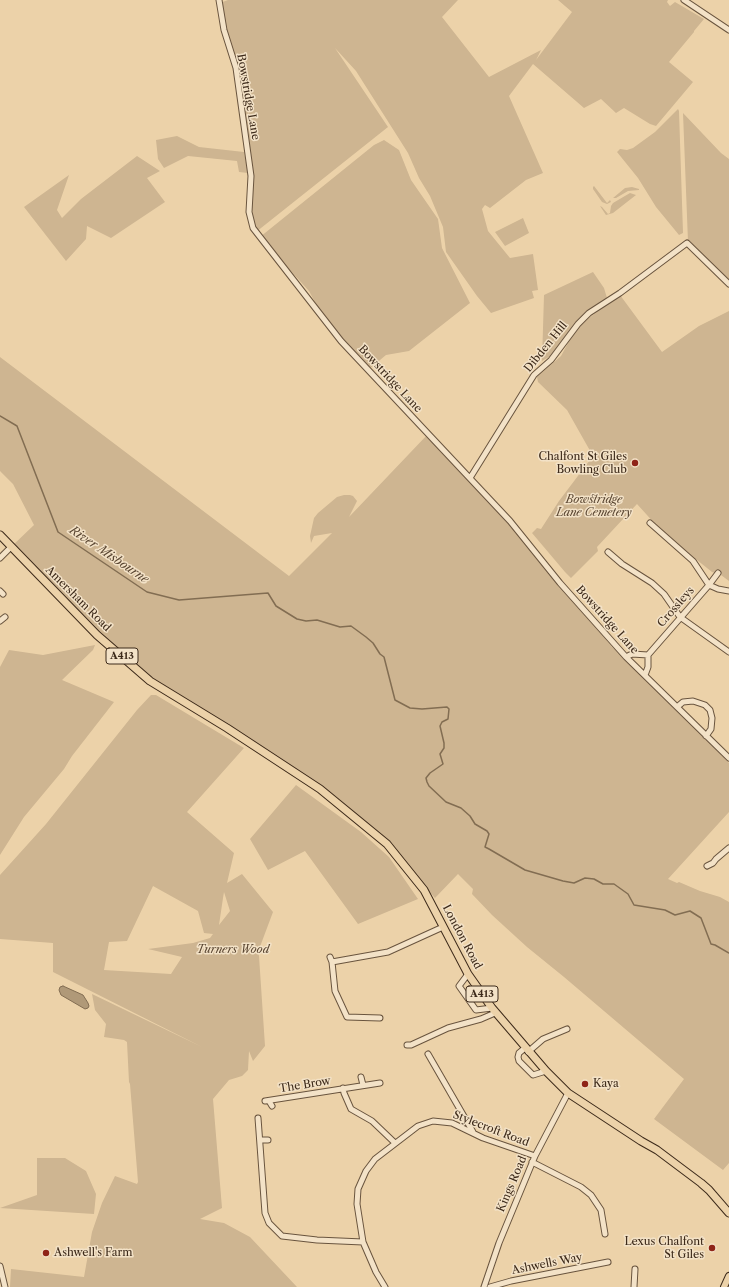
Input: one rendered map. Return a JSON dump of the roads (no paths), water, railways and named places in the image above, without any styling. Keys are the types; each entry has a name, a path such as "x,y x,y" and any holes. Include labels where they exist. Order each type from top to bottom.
{"highway":[{"name":"Amersham Road","path":"0,535 97,635 150,681 264,752"},
{"name":"London Road","path":"264,752 320,789 387,844 424,890 468,974 494,1010 527,1050 568,1093 657,1150 709,1190 729,1213"}],"main road":[{"path":"724,1287 729,1276"}],"street":[{"name":"Bowstridge Lane","path":"219,0 224,30 237,75 251,176 248,212 253,228 341,341 510,521 560,583 626,657 729,758"},
{"path":"684,0 729,30"},
{"name":"Dibden Hill","path":"470,478 534,375 551,360 588,313 620,293 687,243 729,284"},
{"path":"650,523 693,561 709,585 718,589 729,590"},
{"path":"0,558 11,547"},
{"path":"608,552 622,564 652,583 664,594 680,617 729,652"},
{"name":"Crossleys","path":"648,655 718,573"},
{"path":"0,621 5,617"},
{"path":"626,657 632,654 648,655 648,667 645,675"},
{"path":"678,707 683,702 693,701 705,705 710,710 712,718 711,729 706,736"},
{"path":"707,866 713,863 729,848"},
{"path":"380,1018 347,1017 336,990 331,960 388,952 443,927"},
{"path":"468,974 459,986 476,1010 494,1010"},
{"path":"407,1045 411,1045 448,1028 481,1019 494,1010"},
{"path":"546,1071 533,1075 519,1061 519,1053 527,1050 543,1039 567,1029"},
{"path":"428,1054 473,1132"},
{"path":"361,1077 363,1085"},
{"name":"The Brow","path":"272,1106 267,1101 380,1083"},
{"name":"The Brow","path":"343,1088 351,1109 372,1121 395,1143"},
{"name":"Kings Road","path":"484,1287 501,1239 532,1162 568,1093"},
{"path":"258,1118 265,1212 268,1223 282,1236 317,1240 364,1242"},
{"name":"Stylecroft Road","path":"385,1287 376,1272 364,1242 357,1204 358,1189 366,1171 375,1159 418,1126 433,1121 452,1123 535,1156"},
{"path":"260,1140 268,1140"},
{"path":"532,1162 581,1187 591,1195 602,1210 606,1234"},
{"name":"Ashwells Way","path":"490,1287 511,1281 608,1262"},
{"path":"0,1266 5,1287"},
{"path":"634,1287 635,1269"}],"waterway":[{"name":"River Misbourne","path":"0,416 17,426 58,532 147,592 179,600 268,593 276,606 297,619 306,621 317,620 340,627 351,626 366,637 384,657 395,700 410,708 422,709 447,707 449,709 448,719 442,722 440,726 444,743 444,748 440,754 443,764 430,773 426,778 427,782 429,786 446,802 461,808 470,816 475,824 487,831 489,834 485,847 525,870 563,881 574,883 585,878 594,879 603,884 614,884 628,894 634,905 665,910 675,915 690,911 701,918 711,944 729,953"}],"place":[{"name":"Chalfont St Giles Bowling Club","path":"635,463"},
{"name":"Kaya","path":"585,1084"},
{"name":"Lexus Chalfont St Giles","path":"712,1248"},
{"name":"Ashwell's Farm","path":"46,1253"}],"park label":[{"name":"Bowstridge Lane Cemetery","path":"594,506"},
{"name":"Turners Wood","path":"233,950"}]}
